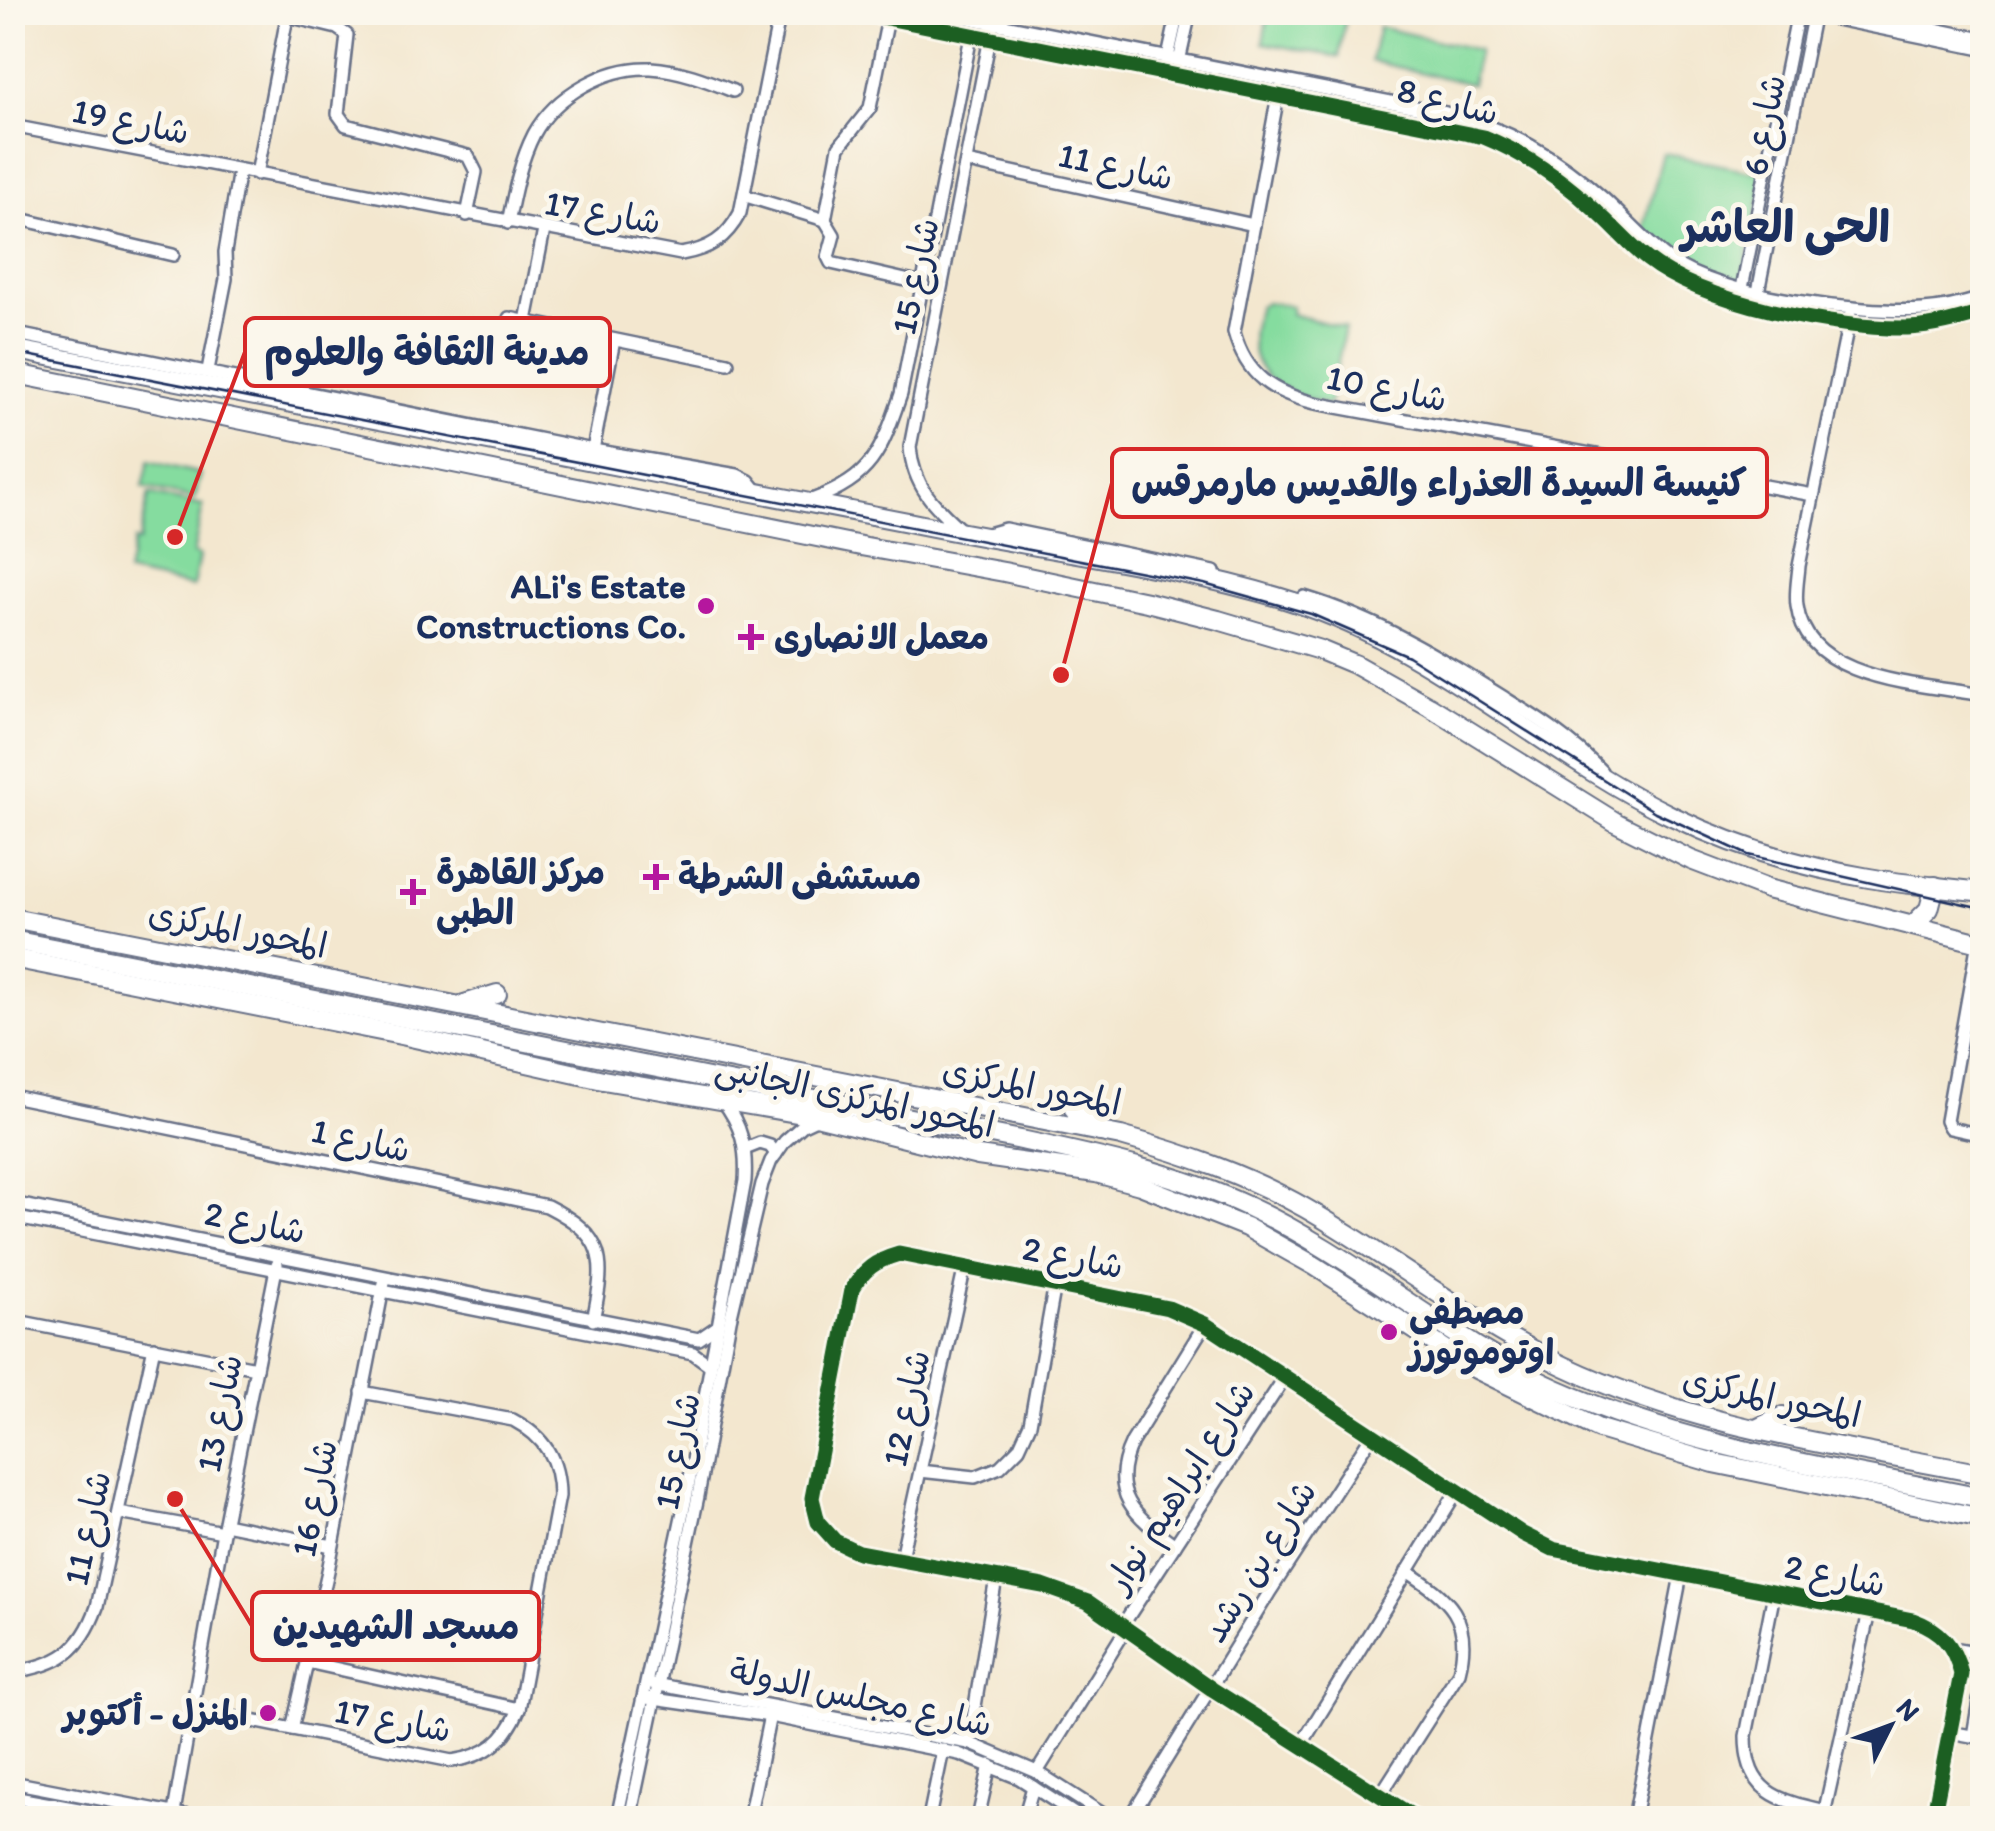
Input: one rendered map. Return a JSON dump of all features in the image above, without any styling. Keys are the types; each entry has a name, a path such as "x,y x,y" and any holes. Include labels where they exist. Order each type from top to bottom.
{"main road":[{"path":"12,350 667,474 1278,597 1333,616 1434,668 1610,782 1701,830 1766,853 1865,878 1982,892"},
{"path":"12,372 663,505 764,533 1148,602 1337,656 1406,692 1660,846 1767,889 1976,942"},
{"path":"663,505 660,486 667,474"},
{"path":"1912,925 1929,909 1935,886"},
{"name":"المحور المركزى","path":"12,918 206,956 233,952 458,1006 548,1015 1169,1150 1216,1166 1305,1208 1466,1312 1564,1366 1663,1406 1756,1429 1982,1474"},
{"name":"المحور المركزى","path":"12,940 1161,1172 1270,1217 1502,1362 1569,1394 1655,1428 1766,1455 1982,1498"},
{"path":"141,942 160,954 161,962 154,968"},
{"path":"206,956 199,968 218,982"},
{"name":"المحور المركزى الجانبى","path":"12,958 568,1072 820,1117 978,1156 1096,1173 1210,1210 1281,1246 1476,1369 1599,1429 1675,1454 1982,1518"},
{"path":"458,1006 497,994"},
{"path":"544,1046 568,1072"},
{"path":"1074,1109 1100,1132"},
{"path":"978,1156 1046,1146"},
{"path":"1349,1235 1373,1258 1373,1269 1364,1274"},
{"path":"1400,1268 1392,1273 1391,1281 1416,1308"},
{"path":"1756,1429 1784,1416"},
{"path":"1766,1455 1788,1479"}],"street":[{"name":"شارع 17","path":"239,170 662,252 700,251 730,230 746,196 780,12"},
{"name":"شارع 8","path":"857,12 1464,131 1510,148 1580,196 1660,268 1702,290 1756,299 1848,323 1914,328 1982,313"},
{"name":"شارع 8","path":"939,12 994,18 1457,116 1514,135 1587,184 1656,250 1740,296"},
{"path":"1171,74 1178,12"},
{"path":"1174,59 1190,12"},
{"path":"1854,12 1982,39"},
{"path":"1807,13 1982,49"},
{"name":"شارع 6","path":"1740,296 1807,13"},
{"name":"شارع 6","path":"1756,299 1807,13"},
{"path":"257,174 288,14 337,28 347,35 338,114 346,125 468,156 476,172 467,215"},
{"name":"شارع 15","path":"809,502 857,478 880,452 900,394 975,16"},
{"path":"888,18 870,108 839,146 825,220 834,235 828,257 832,263 923,284"},
{"name":"شارع 15","path":"973,536 924,494 916,479 910,447 994,18"},
{"path":"508,223 518,176 535,132 565,98 604,76 648,68 692,75 733,90"},
{"name":"شارع 10","path":"1281,81 1234,332 1248,367 1261,381 1280,392 1315,403 1813,495"},
{"name":"شارع 19","path":"12,126 239,170"},
{"name":"شارع 11","path":"967,162 1254,225"},
{"path":"208,370 227,274 226,247 239,170"},
{"path":"746,196 825,220"},
{"path":"12,217 173,254"},
{"path":"526,322 544,230"},
{"name":"شارع 8","path":"1756,299 1924,310 1982,298"},
{"path":"1851,308 1797,588 1803,626 1828,657 1864,672 1982,695"},
{"path":"508,318 728,363"},
{"path":"12,333 593,450 737,475 750,481 758,492"},
{"path":"593,450 614,340"},
{"path":"1976,942 1946,1122 1950,1128 1982,1135"},
{"name":"شارع 1","path":"12,1096 546,1206 574,1220 594,1243 603,1272 590,1334"},
{"name":"شارع 15","path":"709,1402 711,1366 745,1181 745,1149 735,1116 722,1100"},
{"name":"شارع 15","path":"618,1818 756,1207 776,1154 803,1125 820,1117"},
{"path":"745,1149 760,1143 770,1146 776,1154"},
{"name":"شارع 2","path":"12,1203 278,1262 382,1290 693,1353 711,1366"},
{"name":"شارع 2","path":"12,1217 385,1276 699,1338 718,1326"},
{"name":"شارع 2","path":"1416,1818 1212,1689 1074,1595 1043,1586 900,1562 858,1552 835,1541 818,1522 812,1498 852,1290 862,1272 879,1260 898,1254 1158,1305 1205,1324 1523,1534 1553,1549 1931,1627 1952,1648"},
{"name":"شارع 13","path":"173,1816 224,1528 278,1262"},
{"name":"شارع 12","path":"900,1562 965,1266"},
{"name":"شارع 16","path":"292,1729 385,1276"},
{"path":"920,1471 975,1477 1000,1467 1019,1448 1030,1424 1054,1284"},
{"path":"12,1320 256,1368"},
{"path":"1175,1545 1131,1509 1122,1475 1132,1442 1205,1324"},
{"name":"شارع 11","path":"12,1672 56,1661 75,1648 90,1629 154,1347"},
{"name":"شارع ابراهيم نوار","path":"1037,1772 1175,1545 1285,1377"},
{"name":"شارع 17","path":"192,1708 452,1761 487,1752 501,1740 519,1709 559,1496 554,1458 530,1429 513,1420 362,1392"},
{"name":"شارع بن رشد","path":"1130,1818 1372,1435"},
{"path":"1300,1745 1457,1490"},
{"path":"119,1513 332,1546"},
{"path":"1381,1794 1459,1672 1464,1654 1464,1635 1449,1602 1407,1571"},
{"path":"1634,1818 1681,1575"},
{"path":"969,1743 996,1578"},
{"path":"1774,1593 1746,1736 1746,1756 1752,1774 1764,1790 1780,1800 1824,1815 1868,1612"},
{"path":"1933,1818 1960,1674 1952,1648 1982,1653"},
{"path":"307,1662 519,1709"},
{"name":"شارع مجلس الدولة","path":"651,1683 940,1745 1032,1786 1081,1818"},
{"path":"1950,1732 1978,1738 1982,1683"},
{"name":"شارع 15","path":"630,1818 648,1698"},
{"name":"شارع مجلس الدولة","path":"648,1698 771,1710"},
{"path":"749,1818 771,1710"},
{"name":"شارع مجلس الدولة","path":"940,1745 969,1743 1037,1772 1110,1818"},
{"path":"929,1818 940,1745"},
{"path":"978,1818 990,1765"},
{"path":"12,1782 199,1818"},
{"path":"1024,1818 1032,1786"},
{"path":"12,1797 129,1818"}],"green space":[{"path":"1268,13 1346,13 1339,57 1263,43"},
{"path":"1379,27 1479,50 1471,84 1371,61"},
{"path":"1663,153 1765,174 1741,285 1708,280 1642,235"},
{"path":"1266,302 1292,306 1291,314 1345,328 1329,405 1276,384 1256,361 1253,328 1259,306"},
{"path":"149,461 201,474 195,499 143,487"},
{"path":"149,494 203,506 193,554 199,556 193,587 127,573 134,541 139,542"}],"railway":[{"path":"12,352 1204,584 1311,614 1408,656 1655,812 1748,855 1982,908"}],"cycle path":[{"path":"857,12 1484,137 1558,179 1640,254 1671,275 1701,289 1772,311 1845,324 1908,328 1982,313"},
{"path":"1416,1818 1212,1689 1088,1602 1043,1586 858,1552 835,1541 818,1522 812,1498 852,1290 866,1271 899,1254 1168,1308 1205,1324 1523,1534 1553,1549 1923,1624 1945,1640 1961,1674 1933,1818"}],"place":[{"name":"مدينة الثقافة والعلوم","path":"175,537"},
{"name":"ALi's Estate Constructions Co.","path":"706,606"},
{"name":"معمل الانصارى","path":"751,637"},
{"name":"كنيسة السيدة العذراء والقديس مارمرقس","path":"1061,675"},
{"name":"مستشفى الشرطة","path":"656,877"},
{"name":"مركز القاهرة الطبى","path":"413,892"},
{"name":"مصطفى اوتوموتورز","path":"1389,1332"},
{"name":"مسجد الشهيدين","path":"175,1499"},
{"name":"المنزل - أكتوبر","path":"268,1713"}],"district":[{"name":"الحى العاشر","path":"1786,226"}]}
